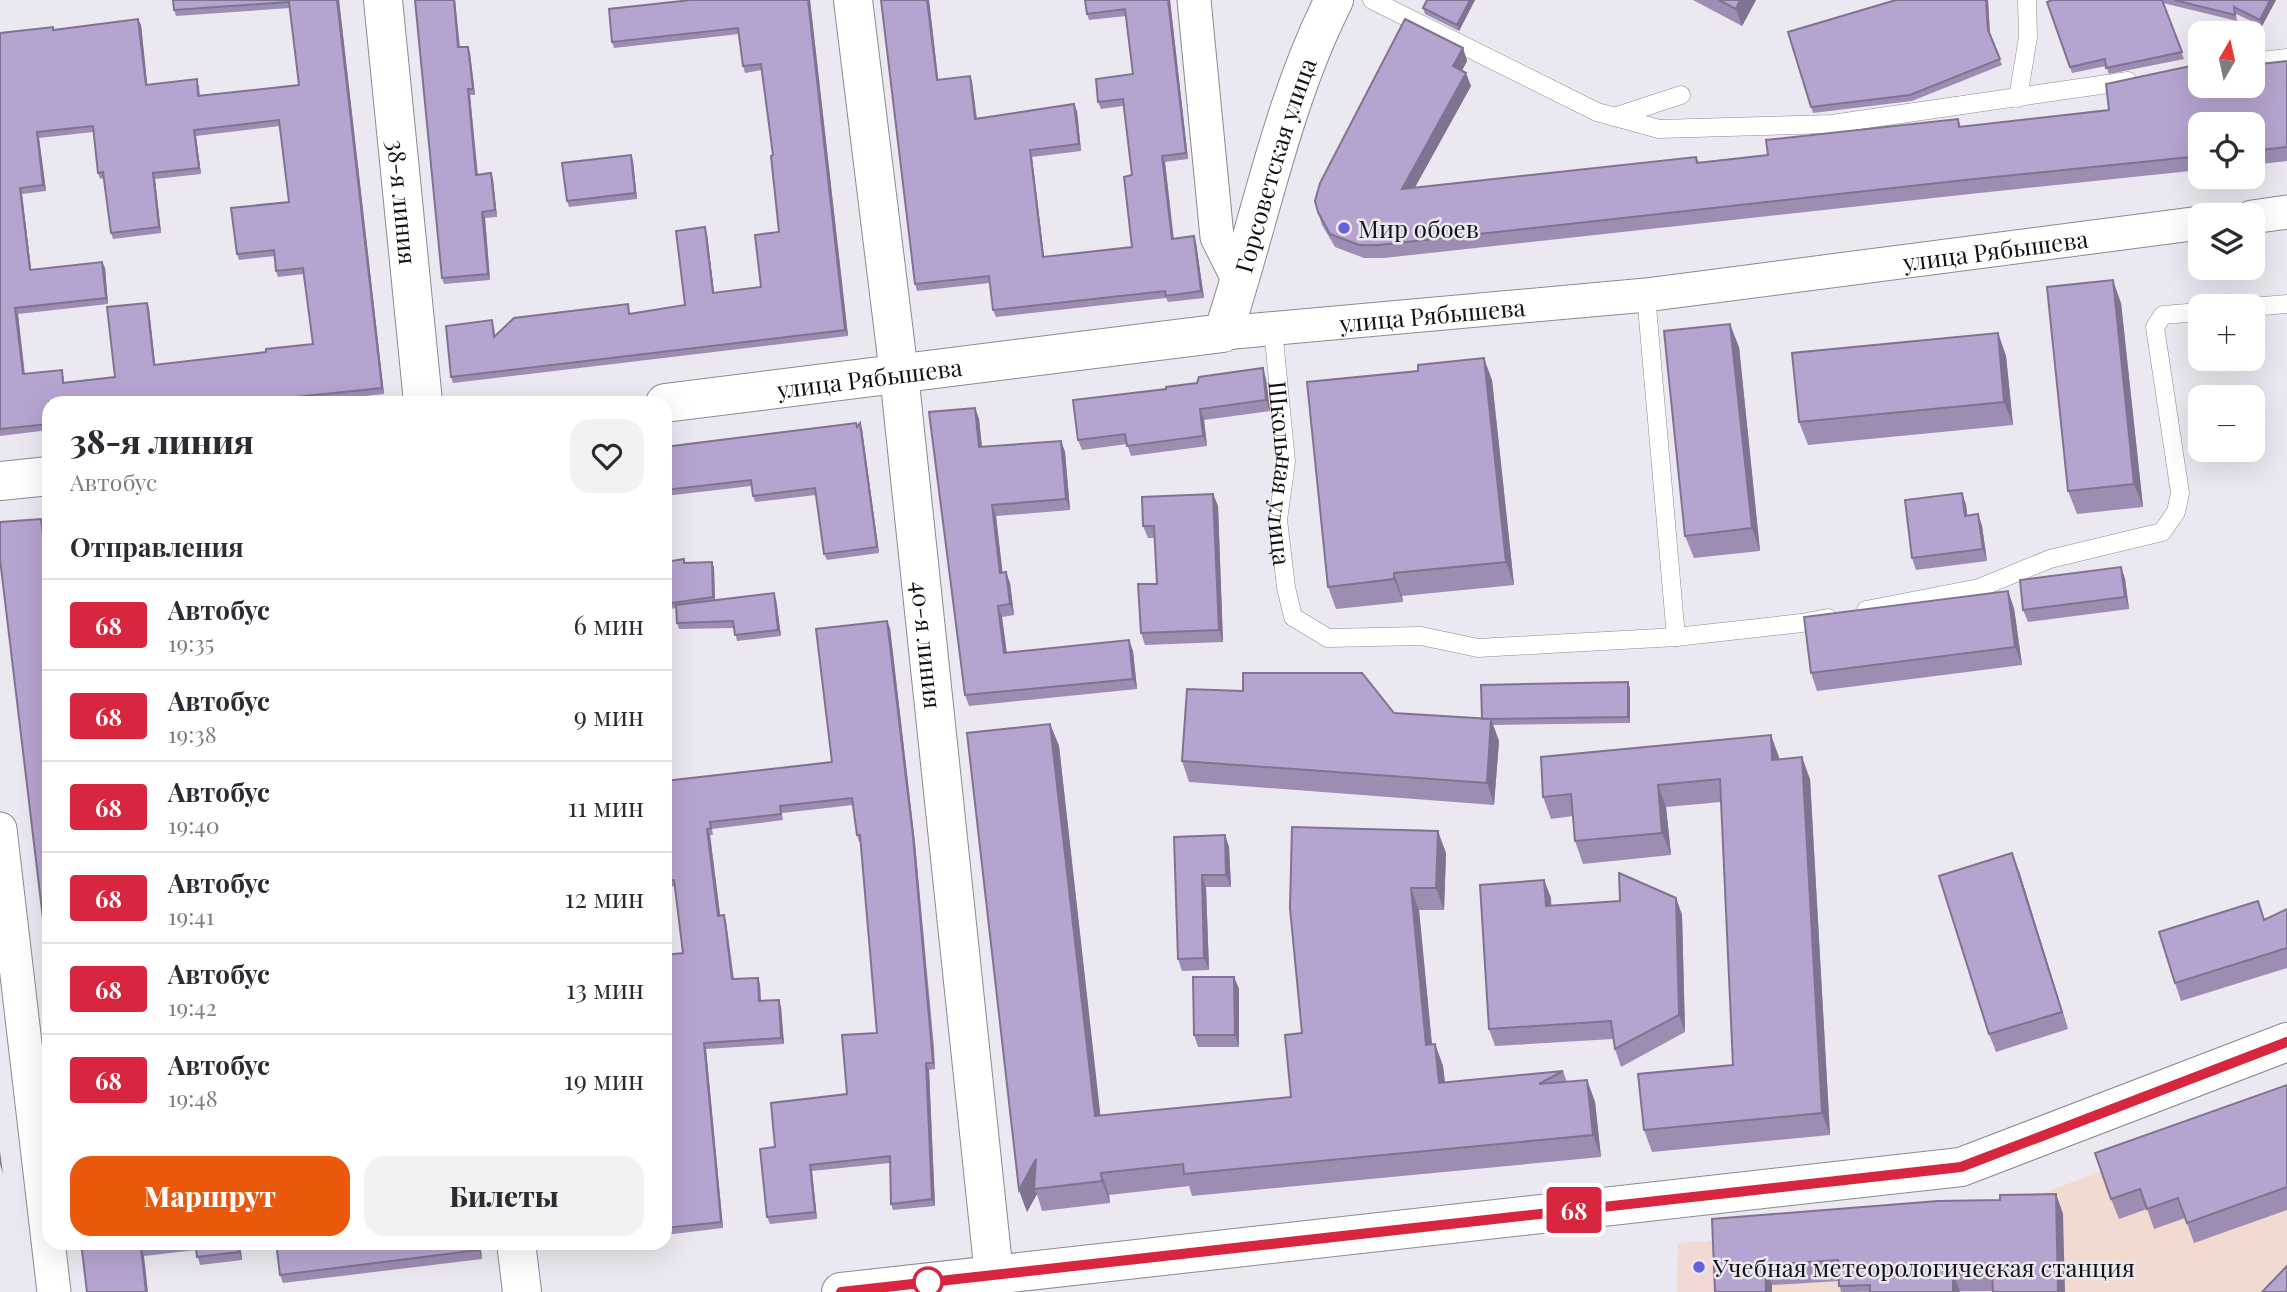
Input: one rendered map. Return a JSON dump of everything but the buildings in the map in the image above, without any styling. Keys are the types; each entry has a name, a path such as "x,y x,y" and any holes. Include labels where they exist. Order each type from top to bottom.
{"street":[{"name":"38-я линия","path":"383,0 422,396"},
{"name":"40-я линия","path":"853,0 898,373 995,1283"},
{"path":"1194,0 1217,237 1240,283"},
{"name":"Горсоветская улица","path":"1223,333 1240,283 1272,165 1317,34 1334,0"},
{"path":"2265,215 2287,212"},
{"name":"улица Рябышева","path":"672,402 1223,333 1646,295 2188,225"},
{"path":"0,481 42,477"},
{"path":"0,830 42,1189"},
{"path":"841,1292 995,1283 1961,1167 2287,1042"},
{"path":"49,1250 54,1292"},
{"path":"517,1250 522,1292"}],"lane":[{"path":"1372,0 1597,112 1659,129 1832,124 2146,78"},
{"path":"2018,98 2028,37 2027,0"},
{"path":"2265,61 2287,58"},
{"path":"1614,117 1681,95"},
{"path":"1646,295 1676,637 1802,623 1979,588 2050,559 2162,533 2176,512 2180,492 2155,327 2163,315 2188,313"},
{"path":"2265,306 2287,304"},
{"name":"Школьная улица","path":"1273,329 1286,461 1278,520 1286,587 1293,617 1328,638 1421,636 1478,648 1676,637"}],"shaded area":[{"path":"2287,1102 2287,1292 1722,1292 2030,1198"},
{"name":"Учебная метеорологическая станция","path":"1719,1240 1722,1292 1677,1292 1678,1243"}],"bus line":[{"name":"68","path":"841,1292 1961,1167 2287,1042"}],"place":[{"name":"Мир обоев","path":"1344,228"},
{"name":"Учебная метеорологическая станция","path":"1699,1267"}]}
